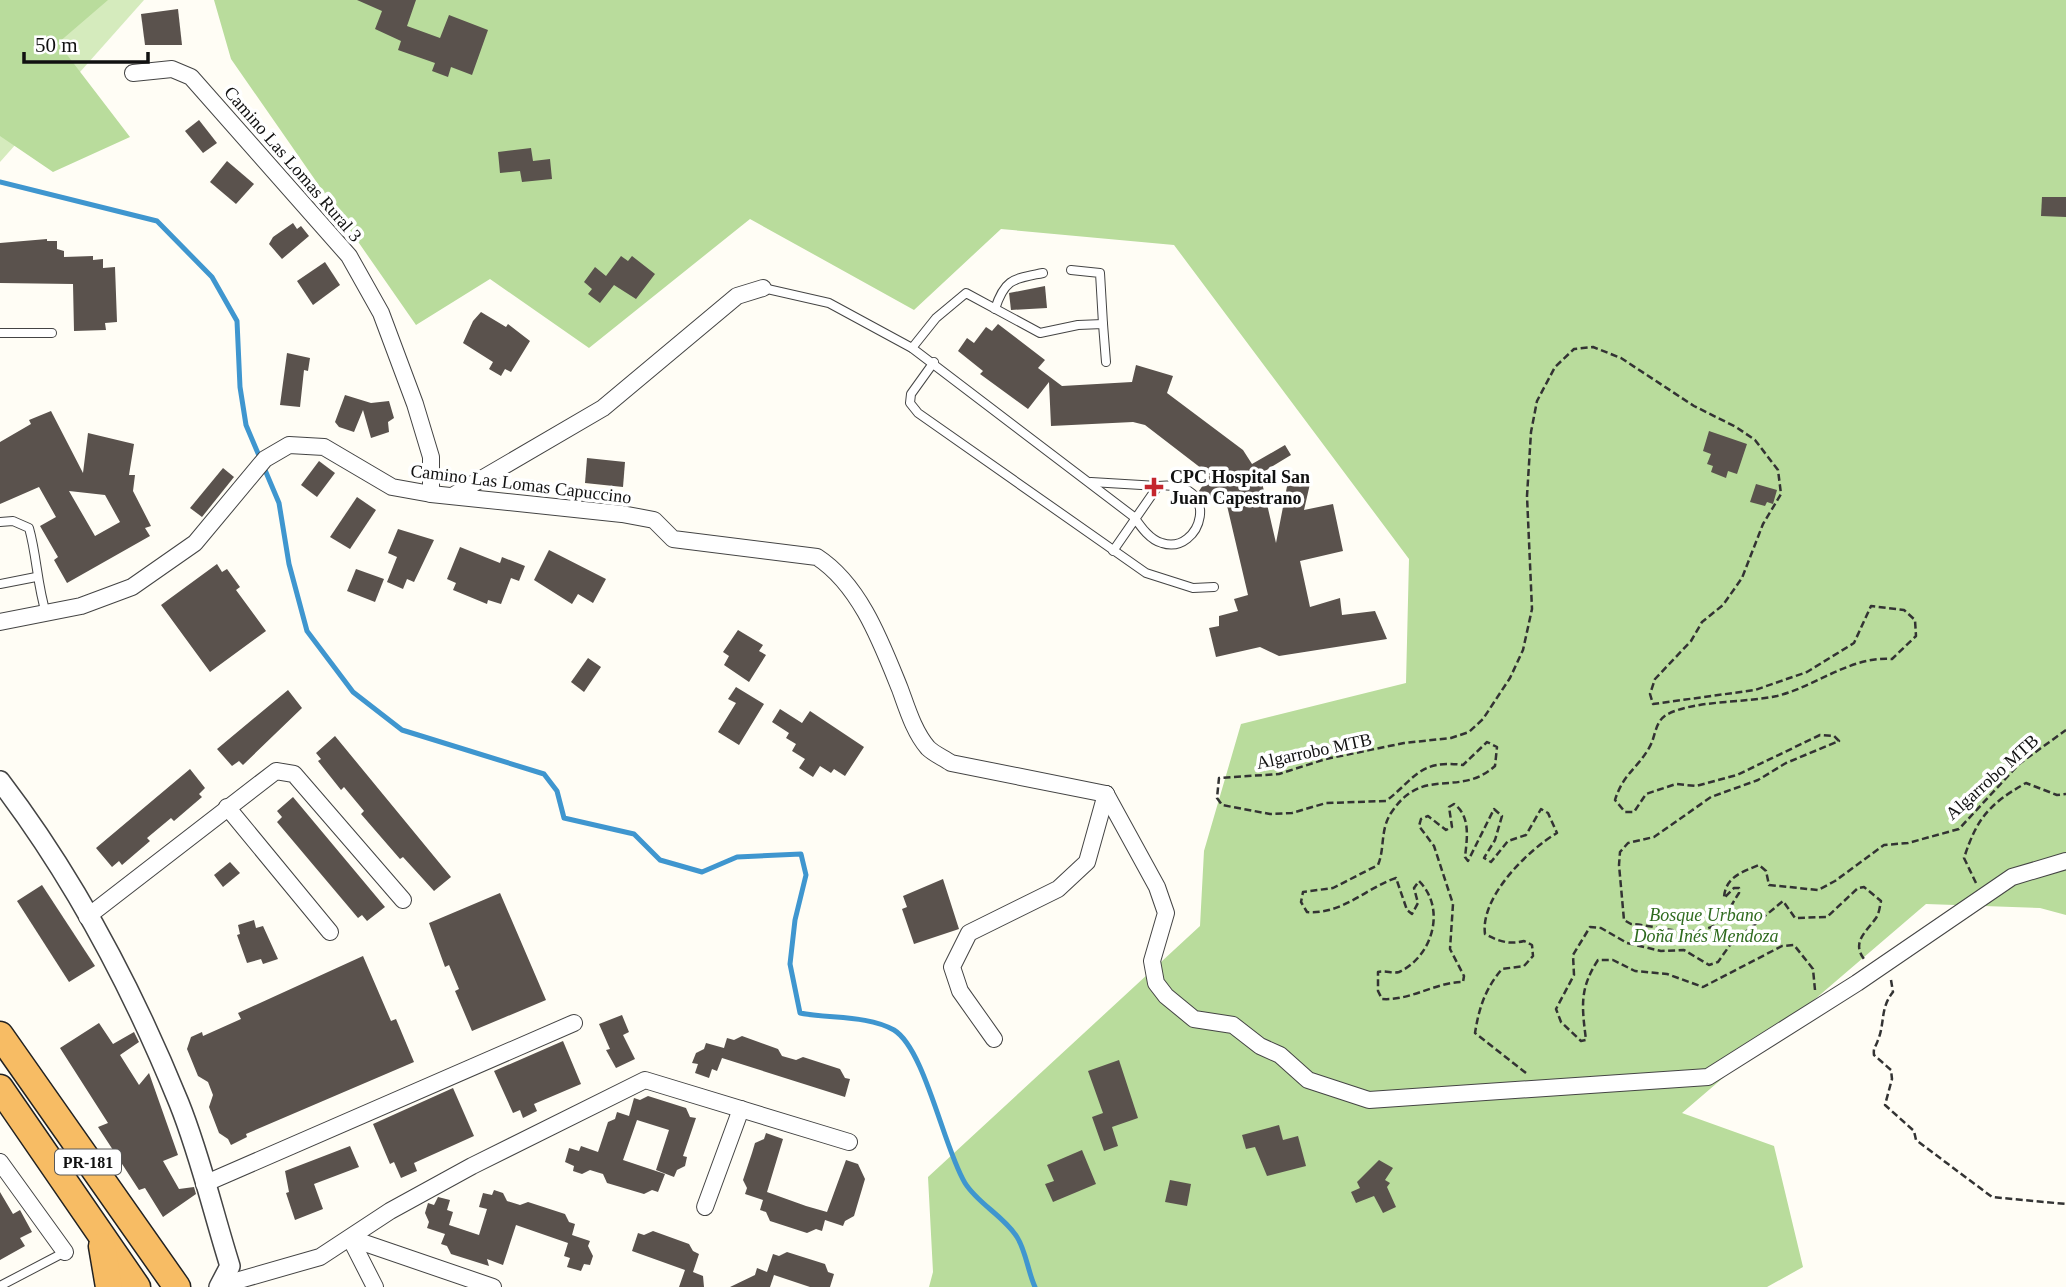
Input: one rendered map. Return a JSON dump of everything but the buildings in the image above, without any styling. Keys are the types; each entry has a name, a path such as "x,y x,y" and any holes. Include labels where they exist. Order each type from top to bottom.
{"highway":[{"name":"PR-181","path":"0,1035 177,1287"},
{"name":"PR-181","path":"0,1088 137,1287"},
{"path":"99,1234 109,1287"}],"street":[{"name":"Camino Las Lomas Rural 3","path":"133,73 172,69 191,77 349,256 382,313 415,404 431,457 431,494"},
{"path":"454,495 603,408 737,296 763,288"},
{"name":"Camino Las Lomas Capuccino","path":"0,622 81,606 132,587 195,543 265,459 289,445 324,447 392,487 431,494 622,514 654,520 673,539 817,557 836,569 848,583 893,672 912,722 929,749 951,763 1106,794"},
{"path":"87,917 276,771 294,774 403,900"},
{"path":"0,781 36,829 131,993 180,1105 230,1266 220,1286"},
{"path":"1106,794 1157,887 1166,914 1152,961 1156,984 1161,990 1194,1019 1233,1025 1259,1046 1280,1055 1308,1080 1369,1100 1708,1077 1876,970 2012,877 2066,861"},
{"path":"994,1039 960,991 952,967 968,933 1058,889 1087,862 1106,794"},
{"path":"227,807 330,932"},
{"path":"204,1184 574,1023"},
{"path":"220,1286 320,1257 390,1211 472,1166 645,1080 849,1142"},
{"path":"705,1207 741,1109"},
{"path":"1,1166 65,1252"},
{"path":"350,1238 375,1287"},
{"path":"350,1238 493,1287"}],"lane":[{"path":"1071,270 1100,273 1106,362"},
{"path":"995,309 1001,291 1011,280 1043,273"},
{"path":"763,288 829,303 912,348 1134,517 1146,533 1163,544 1183,543 1195,531 1201,516 1200,502 1189,489 1172,484 1158,486 1089,482"},
{"path":"912,348 936,317 966,293 1040,333 1078,325 1103,324"},
{"path":"0,333 52,333"},
{"path":"933,362 911,394 910,404 918,414 1146,573 1193,588 1213,587"},
{"path":"1113,551 1158,486"},
{"path":"0,522 13,521 29,528 34,547 36,577 47,613"},
{"path":"0,584 36,577"},
{"path":"0,1286 65,1252"}],"path":[{"name":"Algarrobo MTB","path":"1527,1073 1475,1032 1479,1010 1489,984 1502,969 1524,966 1533,956 1531,945 1524,941 1515,943 1496,940 1485,934 1483,921 1507,877 1536,845 1557,832 1548,813 1541,809 1526,835 1508,841 1492,862 1483,858 1494,840 1502,816 1494,809 1468,861 1465,858 1467,833 1458,807 1454,804 1449,807 1452,827 1446,830 1428,816 1421,819 1419,826 1434,846 1452,904 1450,949 1464,976 1463,982 1453,982 1398,1000 1382,999 1378,991 1378,972 1398,972 1428,948 1434,932 1431,905 1419,881 1414,888 1418,903 1412,914 1407,909 1396,878 1353,901 1319,913 1307,912 1301,902 1303,892 1334,888 1378,865 1382,855 1384,827 1391,812 1408,795 1426,783 1466,782 1483,776 1495,766 1498,759 1497,747 1487,742 1463,765 1445,763 1426,769 1409,778 1387,802 1326,803 1292,813 1270,814 1222,805 1217,798 1219,778 1279,774 1326,759 1404,743 1451,738 1469,732 1483,719 1519,659 1532,609 1527,496 1531,432 1537,401 1555,367 1574,349 1593,347 1621,358 1694,406 1736,427 1755,440 1778,470 1781,494 1763,524 1742,578 1723,605 1702,622 1691,641 1655,679 1650,694 1653,704 1755,690 1807,672 1854,643 1871,606 1903,610 1915,620 1916,636 1892,659 1861,660 1779,695 1685,709 1665,716 1655,727 1651,746 1621,781 1615,800 1625,812 1634,812 1646,794 1676,784 1696,786 1737,775 1820,735 1834,736 1839,741 1786,762 1758,780 1711,797 1654,837 1628,843 1620,852 1619,865 1624,920 1630,924 1682,931 1709,929 1721,920 1739,893 1739,888 1734,888 1724,898 1726,886 1732,878 1759,865 1766,871 1769,884 1818,890 1835,881 1884,845 1908,843 1959,829 2019,764 2066,730"},
{"name":"Algarrobo MTB","path":"1984,886 1974,882 1964,858 1973,832 1996,800 2026,783 2057,795 2066,794"},
{"path":"1811,993 1816,988 1813,969 1794,945 1782,946 1703,987 1667,974 1635,971 1614,960 1598,960 1590,972 1581,999 1586,1040 1581,1041 1561,1022 1556,1009 1574,975 1573,955 1590,927 1601,928 1627,943 1661,951 1684,950 1709,965 1718,962 1730,945 1783,901 1795,918 1827,917 1858,888 1864,887 1881,901 1877,917 1866,927 1858,950 1894,985 1882,1009 1880,1037 1873,1046 1874,1055 1891,1070 1892,1079 1885,1105 1914,1131 1916,1140 1992,1197 2066,1204"}],"green space":[{"path":"0,0 144,0 0,162"},
{"path":"0,0 108,0 58,43 130,137 53,172 0,136"},
{"name":"Bosque Urbano Doña Inés Mendoza","path":"214,0 2066,0 2066,915 2040,908 1926,904 1682,1113 1774,1146 1803,1267 1767,1287 929,1287 933,1272 928,1177 1200,926 1204,851 1241,724 1406,683 1409,559 1174,245 1001,229 914,310 750,219 589,348 490,279 416,325 231,59"}],"waterway":[{"path":"0,182 157,221 212,277 237,321 240,387 246,425 279,503 289,564 307,631 353,692 402,730 544,774 557,791 564,818 634,834 660,860 702,872 737,857 801,854 806,875 795,920 790,964 800,1013 872,1022 894,1030 905,1041 925,1078 949,1147 965,1183 1017,1237 1035,1287"}],"place":[{"name":"CPC Hospital San Juan Capestrano","path":"1154,487"}]}
